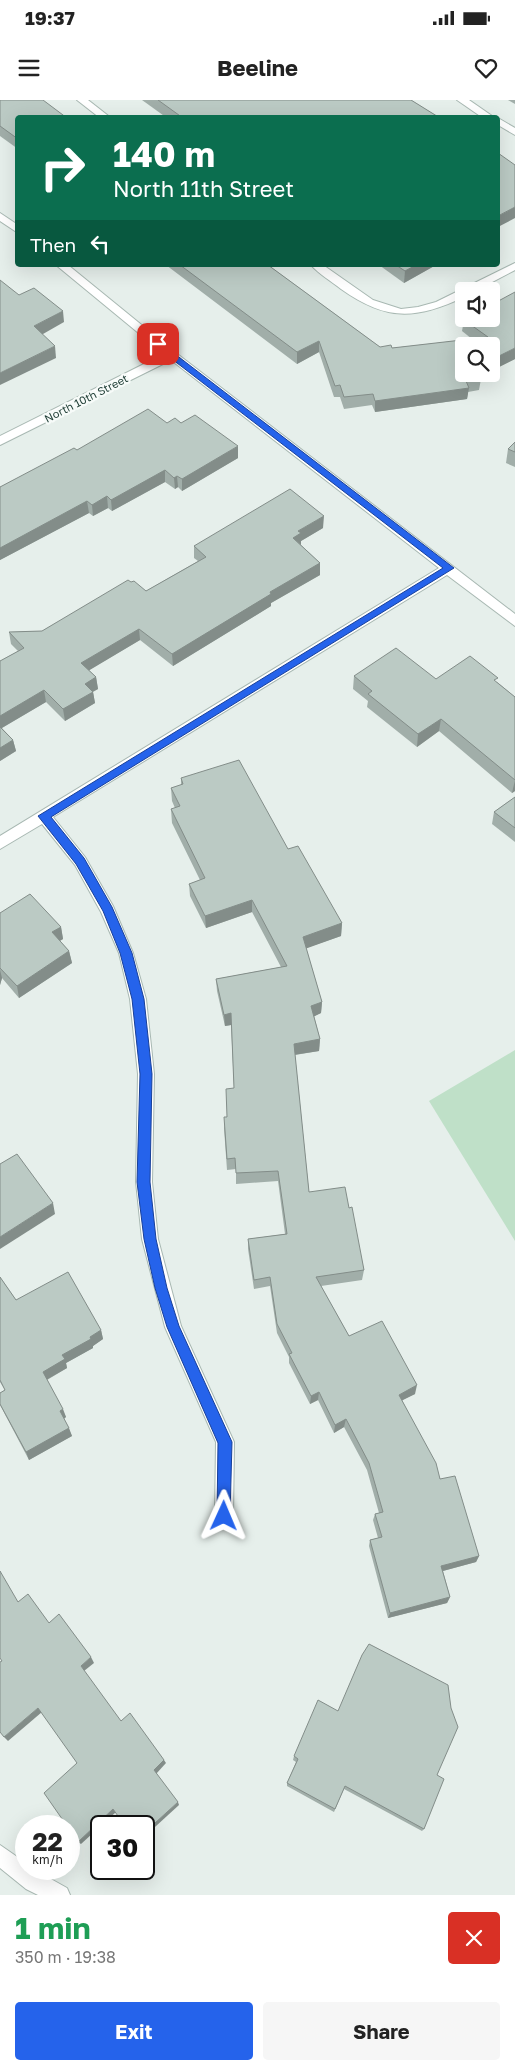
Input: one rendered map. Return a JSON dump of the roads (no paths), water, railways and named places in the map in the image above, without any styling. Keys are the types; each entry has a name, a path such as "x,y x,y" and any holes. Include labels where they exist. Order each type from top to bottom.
{"street":[{"path":"82,100 103,115"},
{"path":"462,100 486,115"},
{"path":"500,122 515,132"},
{"path":"0,216 15,228"},
{"path":"484,282 515,266"},
{"path":"63,267 172,355 450,568 515,621"},
{"path":"319,267 366,301 383,309 413,312 432,309 455,297"},
{"name":"North 10th Street","path":"0,441 172,355"},
{"path":"0,843 450,568"},
{"path":"44,816 80,861 108,910 126,953 138,999 146,1074 144,1182 150,1239 161,1288 173,1327 225,1442 224,1516"},
{"path":"0,1855 33,1882 60,1895"}]}
